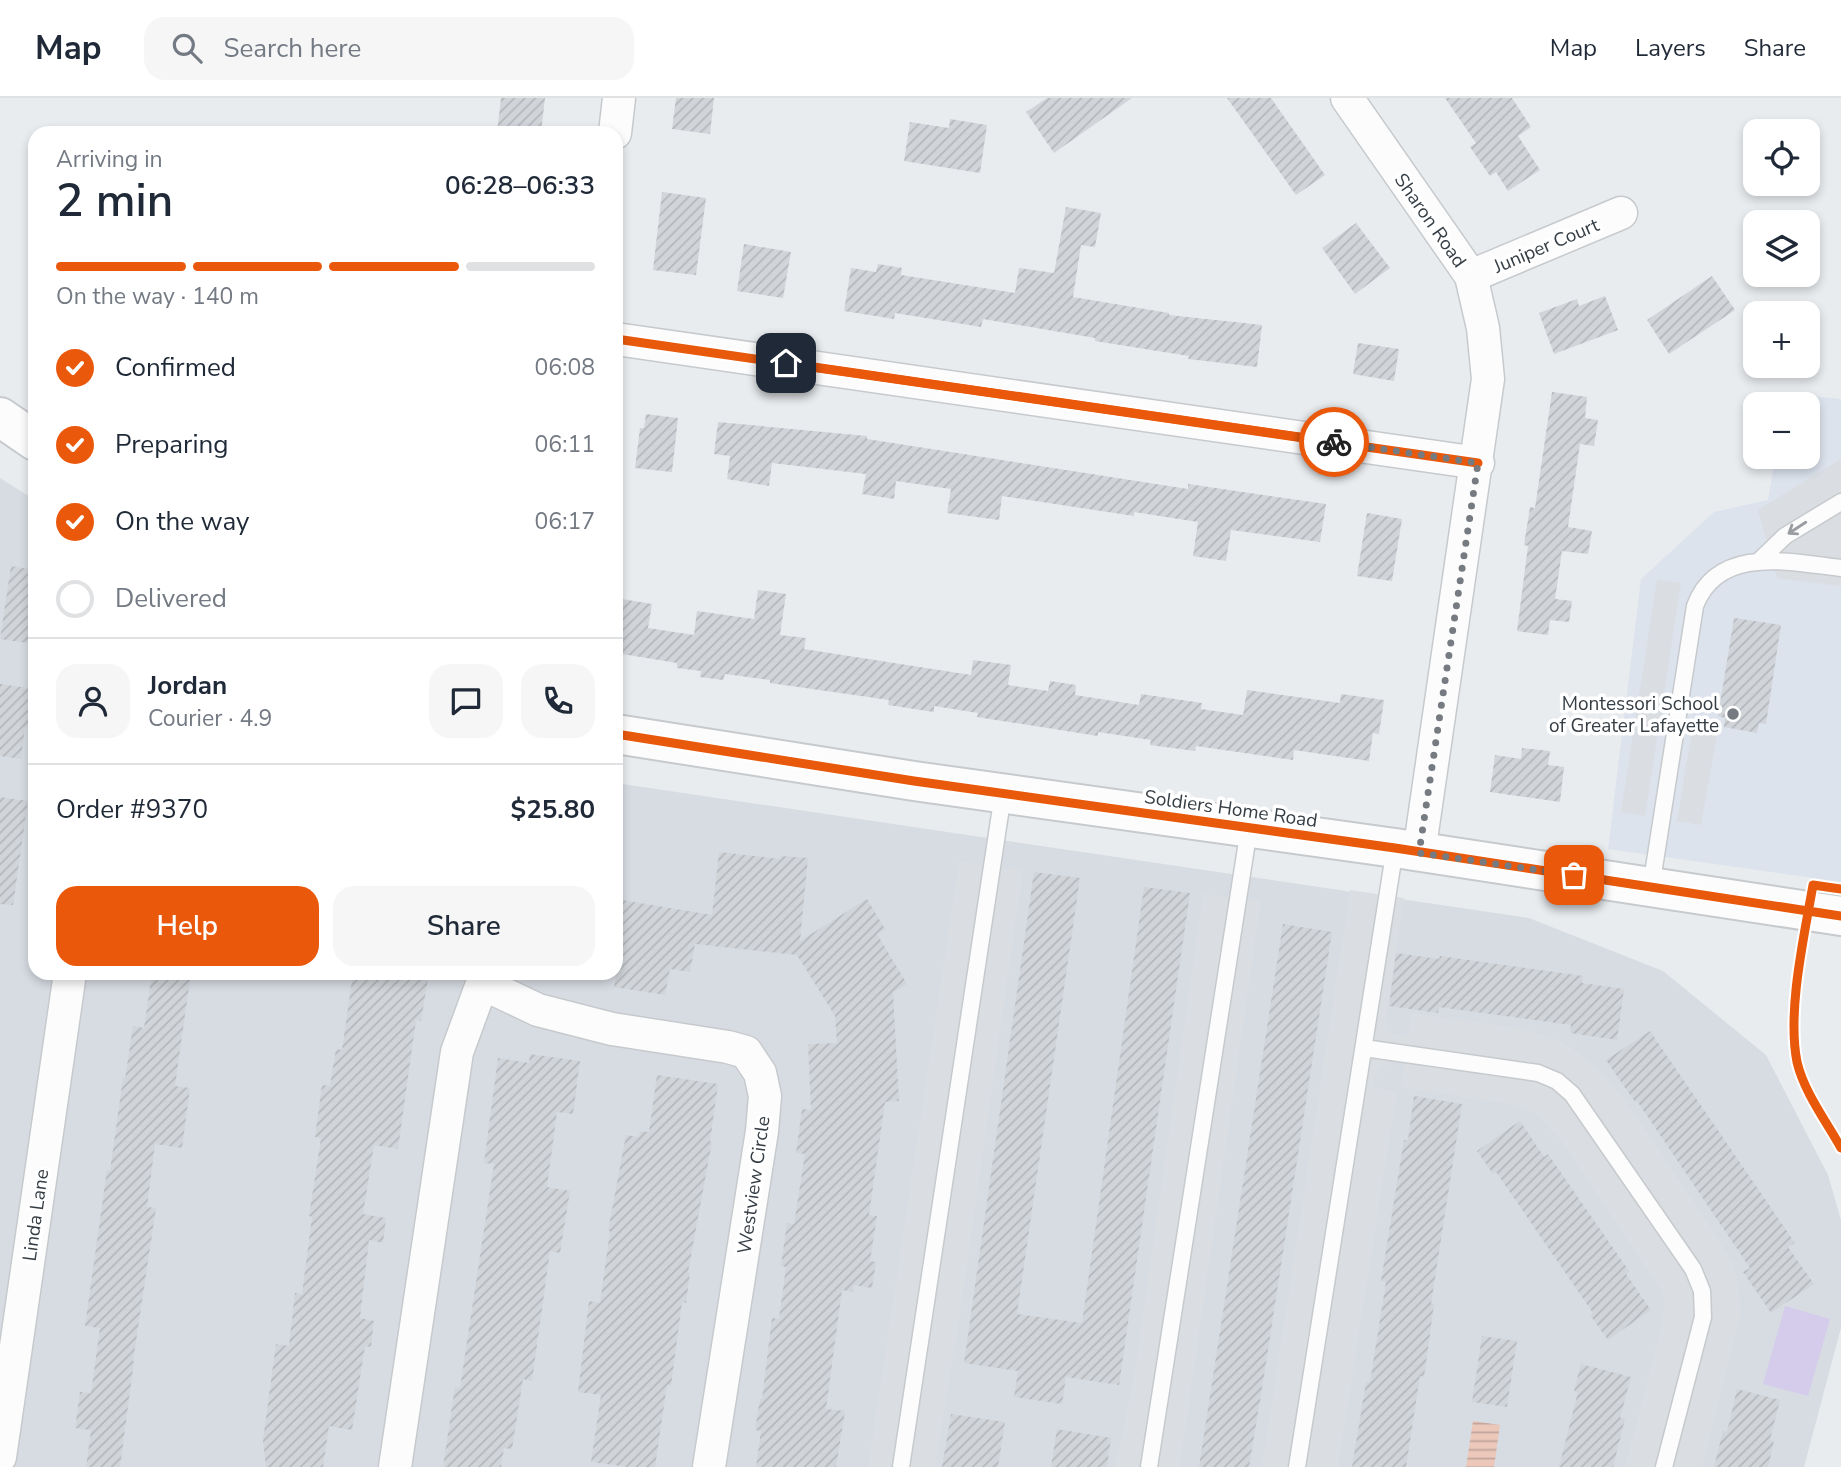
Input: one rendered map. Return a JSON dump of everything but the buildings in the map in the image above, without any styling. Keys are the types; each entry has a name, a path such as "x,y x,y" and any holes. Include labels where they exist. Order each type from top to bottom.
{"street":[{"path":"616,126 619,98"},
{"name":"Sharon Road","path":"1347,98 1471,276 1483,328 1488,379 1478,463 1407,850"},
{"name":"Juniper Court","path":"1471,276 1621,214"},
{"path":"623,340 1478,463"},
{"path":"0,417 28,435"},
{"name":"Soldiers Home Road","path":"623,735 1003,794 1407,850 1841,916"},
{"name":"Linda Lane","path":"0,1457 69,980"},
{"name":"Westview Circle","path":"394,1467 457,1052 484,980"},
{"name":"Westview Circle","path":"486,980 538,1010 612,1029 746,1052 760,1073 765,1096 762,1131 709,1467"}],"lane":[{"path":"1759,561 1785,536 1841,502"},
{"path":"1651,887 1695,606 1701,591 1711,579 1731,567 1759,561 1784,561 1841,568"},
{"path":"901,1467 1003,794"},
{"path":"1149,1467 1249,829"},
{"path":"1297,1467 1363,1048 1407,850"},
{"path":"1363,1048 1538,1073 1557,1081 1572,1094 1693,1269 1702,1291 1703,1317 1664,1467"}],"shaded area":[{"name":"Montessori School of Greater Lafayette","path":"1820,397 1841,399 1841,882 1608,849 1641,579 1714,512 1768,500 1773,469 1820,469"},
{"path":"1841,459 1841,586 1777,578 1758,510"},
{"path":"0,478 28,496 28,980 623,980 623,784 1529,918 1663,971 1766,1055 1828,1175 1841,1220 1841,1328 1804,1467 0,1467"},
{"path":"1657,580 1681,583 1645,816 1621,812"},
{"path":"1692,730 1717,735 1701,825 1677,821"},
{"path":"959,861 1023,870 961,1307 935,1467 868,1467"},
{"path":"1350,890 1404,898 1386,1021 1392,1033 1408,1036 1411,1013 1520,1028 1553,1038 1572,1048 1596,1067 1626,1101 1715,1233 1733,1264 1739,1288 1740,1317 1702,1467 1625,1467 1665,1302 1662,1292 1562,1142 1535,1113 1513,1105 1400,1087 1405,1063 1393,1062 1380,1068 1372,1087 1397,1091 1338,1467 1262,1467"},
{"path":"1203,894 1261,901 1180,1467 1115,1467 1133,1383"},
{"path":"1785,1306 1830,1319 1808,1396 1763,1384"},
{"path":"1473,1421 1500,1425 1494,1467 1466,1467"}],"cycle path":[{"path":"623,340 1478,463"},
{"path":"623,735 914,781 1395,848 1841,916"},
{"path":"1841,889 1813,885 1798,974 1794,1020 1794,1042 1800,1073 1841,1148"}],"way so far":[{"path":"1334,442 1478,463 1419,853 1574,875"}],"place":[{"name":"Montessori School of Greater Lafayette","path":"1733,714"}],"route":[{"path":"786,363 1334,442"}]}
